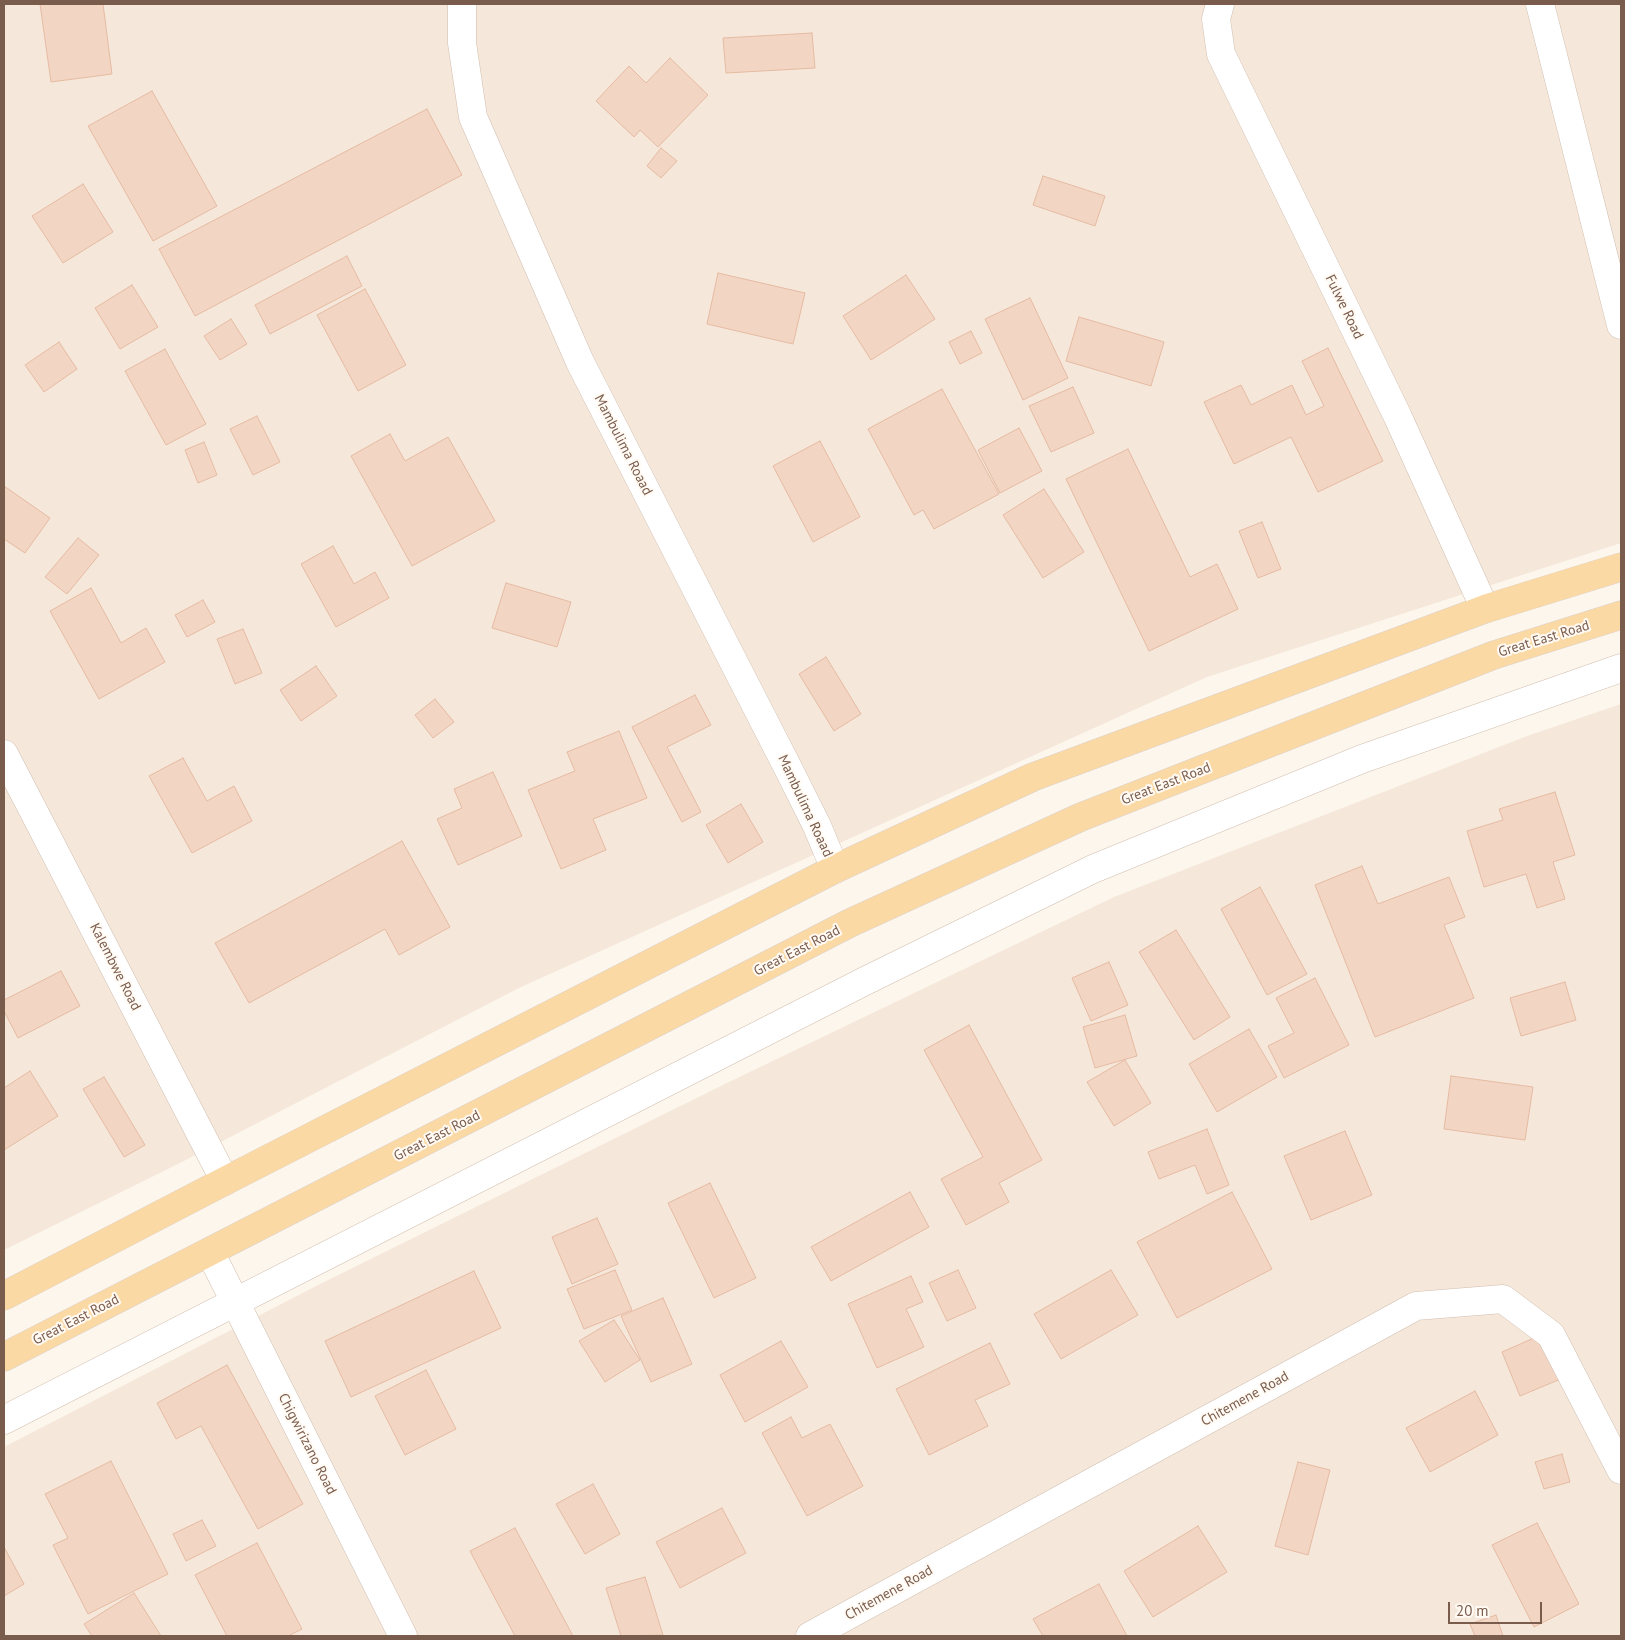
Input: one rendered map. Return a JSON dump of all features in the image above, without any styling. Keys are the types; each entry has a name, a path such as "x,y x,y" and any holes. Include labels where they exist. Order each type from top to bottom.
{"main road":[{"path":"4,1296 835,869 1033,777 1485,609 1621,567"},
{"name":"Great East Road","path":"4,1357 850,923 1072,821 1494,655 1621,615"}],"street":[{"name":"Mambulima Roaad","path":"462,4 462,43 473,117 580,362 790,772 817,826 835,869"},
{"name":"Fulwe Road","path":"1220,4 1216,19 1221,54 1396,414 1485,609"},
{"path":"1540,4 1621,325"},
{"path":"4,1420 865,981 1093,869 1362,759 1621,668"},
{"name":"Kalembwe Road","path":"4,754 225,1181"},
{"name":"Chigwirizano Road","path":"210,1252 403,1636"},
{"name":"Chitemene Road","path":"810,1636 1416,1306 1502,1299 1551,1335 1621,1470"}],"shaded area":[{"path":"4,4 1621,4 1621,543 1207,677 519,988 180,1163 4,1250"},
{"path":"1621,704 1621,1636 4,1636 4,1447 320,1284 731,1081 1114,897 1527,736"}],"building":[{"path":"40,4 103,4 112,74 51,82"},
{"path":"812,33 815,68 726,73 723,38"},
{"path":"670,58 708,95 658,147 640,130 634,137 596,101 629,66 646,83"},
{"path":"152,91 217,206 153,241 88,126"},
{"path":"427,109 462,175 195,316 159,249"},
{"path":"661,148 677,161 661,178 647,166"},
{"path":"1043,176 1105,196 1095,226 1033,205"},
{"path":"83,184 113,232 63,263 32,216"},
{"path":"347,256 362,286 270,334 255,305"},
{"path":"718,273 805,293 793,344 707,324"},
{"path":"906,275 935,319 871,360 843,316"},
{"path":"132,285 158,327 120,349 95,308"},
{"path":"365,289 406,365 358,391 317,315"},
{"path":"1030,298 1068,378 1023,400 985,319"},
{"path":"1079,317 1164,342 1151,386 1066,361"},
{"path":"231,319 247,344 220,360 204,336"},
{"path":"971,331 982,353 960,364 949,342"},
{"path":"59,342 77,369 44,392 25,365"},
{"path":"1328,348 1383,461 1318,492 1291,437 1234,464 1204,402 1241,385 1251,405 1292,385 1306,415 1324,406 1302,361"},
{"path":"165,349 206,424 166,445 125,371"},
{"path":"1073,387 1094,433 1051,452 1029,406"},
{"path":"942,389 999,494 934,529 923,510 914,515 868,429"},
{"path":"257,416 280,462 253,475 230,429"},
{"path":"1019,428 1042,471 1000,493 978,450"},
{"path":"390,434 405,461 448,437 495,521 412,566 351,456"},
{"path":"820,441 860,517 813,542 773,466"},
{"path":"204,442 217,475 198,483 185,450"},
{"path":"1128,449 1190,577 1217,564 1238,609 1149,651 1066,479"},
{"path":"4,486 50,518 25,553 4,539"},
{"path":"1044,489 1084,552 1043,578 1003,515"},
{"path":"1262,522 1281,569 1258,578 1239,531"},
{"path":"78,538 99,555 67,594 45,577"},
{"path":"333,546 354,584 375,572 389,598 336,627 301,564"},
{"path":"506,583 571,602 557,647 492,628"},
{"path":"91,588 121,643 146,628 165,662 99,699 50,611"},
{"path":"203,600 215,622 187,637 175,615"},
{"path":"243,629 262,673 235,684 217,639"},
{"path":"826,657 861,714 834,731 799,674"},
{"path":"316,666 337,696 301,721 280,690"},
{"path":"695,695 711,725 667,747 701,812 682,822 632,727"},
{"path":"435,699 454,722 433,738 415,715"},
{"path":"619,731 647,798 593,819 606,850 561,869 528,790 575,771 567,752"},
{"path":"183,758 207,801 234,786 252,821 192,853 149,776"},
{"path":"493,772 522,836 458,865 437,819 462,808 454,789"},
{"path":"1555,792 1575,855 1553,862 1565,899 1537,908 1526,874 1484,887 1467,831 1503,820 1499,809"},
{"path":"741,804 763,842 728,863 706,825"},
{"path":"402,841 450,927 399,955 385,929 249,1003 215,943"},
{"path":"1362,866 1378,904 1449,877 1465,917 1444,925 1474,998 1375,1037 1315,885"},
{"path":"1260,887 1307,974 1267,995 1221,909"},
{"path":"1176,930 1230,1017 1194,1040 1139,952"},
{"path":"1109,962 1128,1005 1091,1021 1072,978"},
{"path":"61,971 80,1006 18,1038 4,1011 4,1000"},
{"path":"1315,978 1349,1045 1284,1078 1268,1046 1294,1033 1276,998"},
{"path":"1565,982 1576,1020 1521,1036 1510,998"},
{"path":"1125,1015 1137,1056 1095,1068 1083,1027"},
{"path":"969,1025 1042,1160 999,1183 1009,1202 966,1225 941,1179 983,1157 924,1050"},
{"path":"1249,1029 1277,1077 1217,1112 1189,1064"},
{"path":"1125,1060 1151,1103 1114,1126 1087,1082"},
{"path":"30,1071 58,1116 4,1150 4,1088"},
{"path":"1451,1076 1533,1087 1525,1140 1444,1129"},
{"path":"104,1077 145,1145 124,1157 83,1089"},
{"path":"1207,1129 1229,1185 1207,1194 1195,1165 1159,1179 1148,1152"},
{"path":"1345,1131 1372,1195 1311,1220 1284,1156"},
{"path":"710,1183 756,1278 714,1298 668,1203"},
{"path":"910,1192 929,1227 831,1281 811,1247"},
{"path":"1232,1192 1272,1269 1177,1318 1137,1242"},
{"path":"597,1218 618,1264 572,1284 552,1237"},
{"path":"615,1270 632,1310 584,1329 567,1289"},
{"path":"958,1270 976,1308 947,1321 929,1283"},
{"path":"1111,1270 1138,1315 1061,1359 1034,1314"},
{"path":"474,1271 501,1328 351,1397 325,1341"},
{"path":"911,1276 923,1302 906,1309 924,1347 877,1368 848,1304"},
{"path":"663,1298 692,1364 651,1382 621,1316"},
{"path":"614,1320 640,1360 605,1382 579,1341"},
{"path":"1543,1334 1563,1378 1520,1396 1502,1352"},
{"path":"781,1341 808,1387 745,1422 720,1375"},
{"path":"990,1343 1010,1384 975,1400 988,1426 929,1455 896,1389"},
{"path":"227,1365 303,1504 258,1529 201,1426 176,1439 157,1403"},
{"path":"426,1370 456,1429 405,1455 375,1396"},
{"path":"1475,1391 1498,1435 1430,1472 1406,1428"},
{"path":"791,1417 802,1438 830,1424 863,1486 807,1516 762,1433"},
{"path":"1562,1454 1570,1482 1544,1489 1535,1462"},
{"path":"111,1461 168,1574 88,1614 53,1545 68,1538 45,1494"},
{"path":"1298,1462 1330,1470 1308,1555 1275,1546"},
{"path":"593,1484 620,1534 585,1554 556,1504"},
{"path":"722,1508 746,1553 680,1588 656,1542"},
{"path":"202,1520 216,1546 186,1561 173,1534"},
{"path":"1537,1523 1579,1604 1534,1627 1492,1545"},
{"path":"1198,1526 1227,1572 1153,1617 1124,1571"},
{"path":"515,1528 573,1636 515,1636 470,1551"},
{"path":"257,1543 302,1629 288,1636 227,1636 195,1575"},
{"path":"4,1547 24,1584 4,1596"},
{"path":"645,1577 663,1635 621,1636 606,1588"},
{"path":"1099,1584 1127,1636 1043,1636 1033,1619"},
{"path":"134,1593 161,1636 92,1636 84,1624"},
{"path":"1496,1615 1503,1636 1475,1636 1470,1624"}]}
